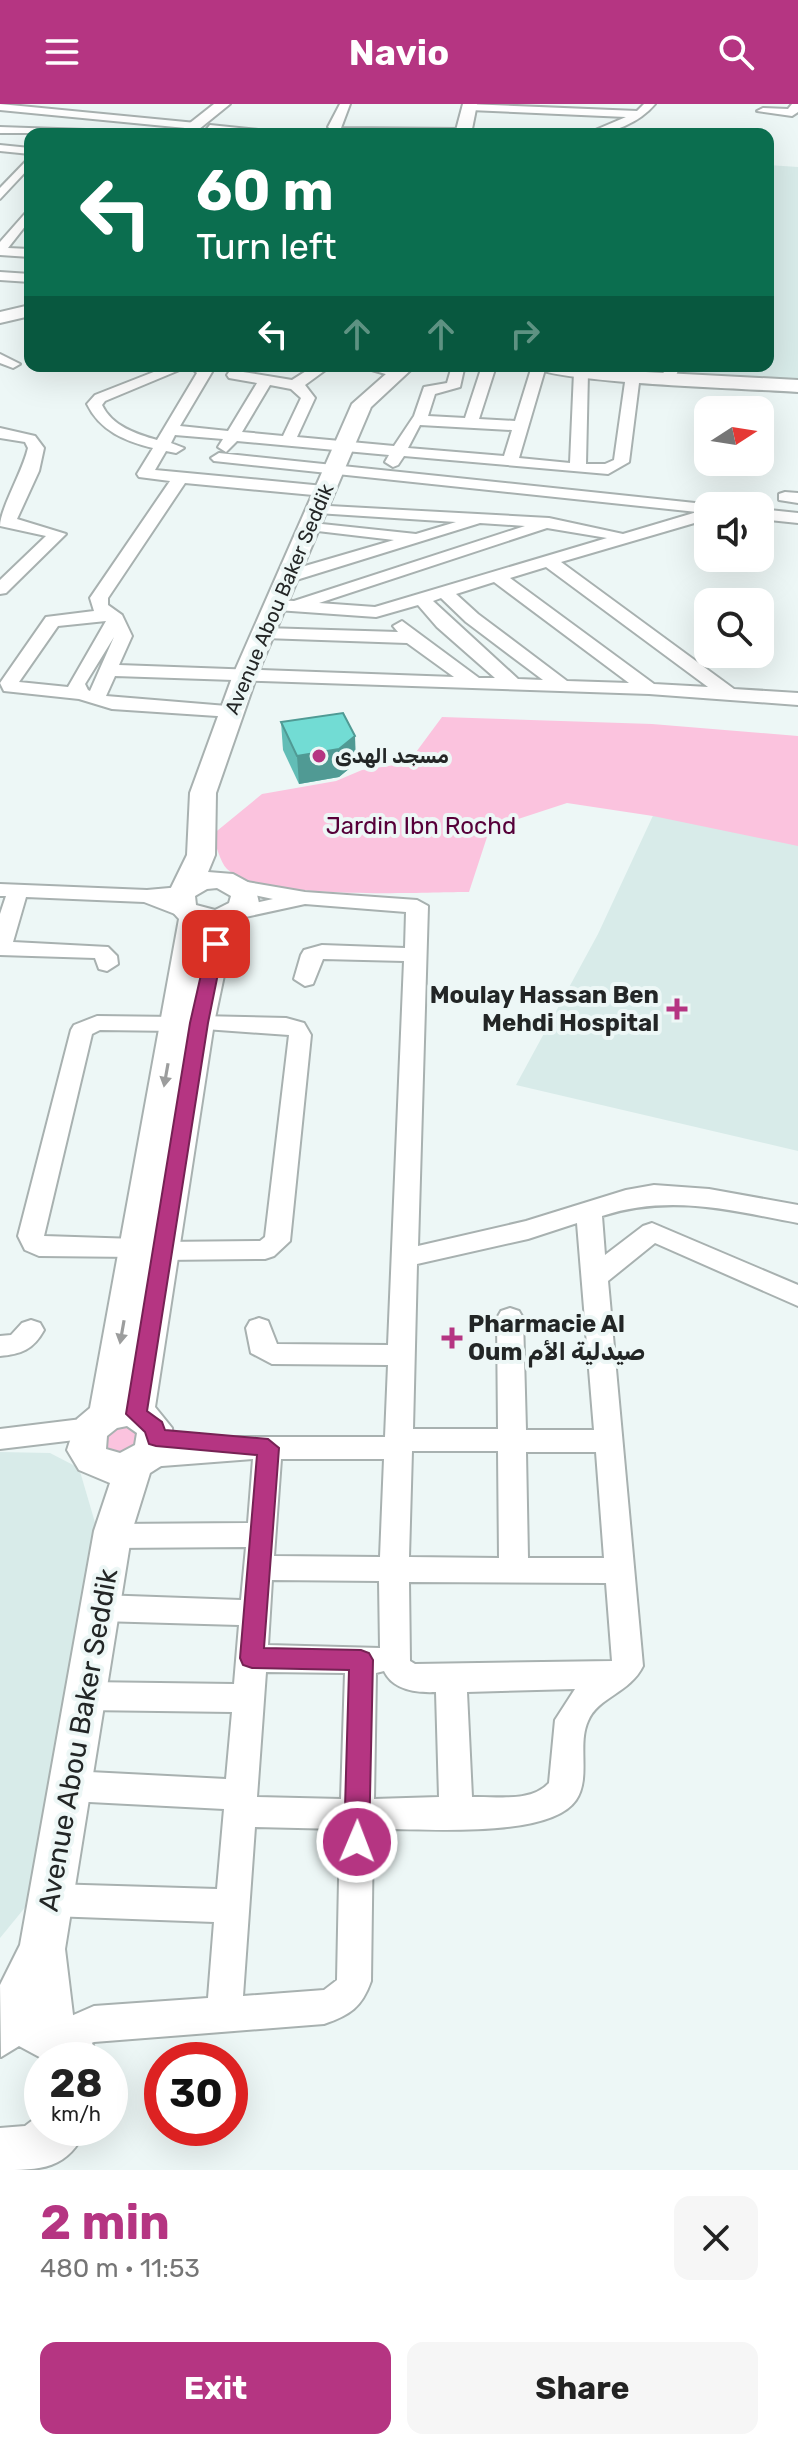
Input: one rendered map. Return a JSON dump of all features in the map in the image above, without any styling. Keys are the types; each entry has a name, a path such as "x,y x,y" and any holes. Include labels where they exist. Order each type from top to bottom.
{"main road":[{"path":"202,127 223,104"},
{"path":"202,127 237,104"},
{"path":"465,128 470,105"},
{"path":"0,321 24,315"},
{"name":"Avenue Abou Baker Seddik","path":"0,2034 42,1949 113,1534 119,1441 210,901 201,855 203,793 245,675 281,605 287,577 362,404 398,372"},
{"path":"581,372 633,375 671,372 798,386"},
{"path":"201,855 210,901"},
{"name":"Avenue Abou Baker Seddik","path":"42,1949 63,2042"},
{"path":"0,2034 36,2029 56,2042"},
{"path":"0,2153 49,2147"}],"street":[{"path":"31,128 50,111 65,104"},
{"path":"86,115 100,104"},
{"path":"120,118 137,104"},
{"path":"335,128 345,104"},
{"path":"606,128 640,114 650,104"},
{"path":"763,111 793,112 797,104"},
{"path":"470,105 640,114"},
{"path":"0,107 24,106 202,127"},
{"path":"155,122 166,113"},
{"path":"92,128 105,117"},
{"path":"1,129 43,128"},
{"path":"6,149 24,134"},
{"path":"15,199 0,196 24,164"},
{"path":"0,250 24,220"},
{"path":"0,250 24,252"},
{"path":"0,276 24,278"},
{"path":"168,372 94,403 96,412 113,426 162,446 221,455 424,539"},
{"path":"199,372 145,474 485,518 549,523 585,532 627,536 640,533"},
{"path":"243,372 295,385 308,394 288,441"},
{"path":"295,385 315,372"},
{"path":"453,387 456,372"},
{"path":"471,422 487,372"},
{"path":"510,462 538,372"},
{"path":"578,468 581,372"},
{"path":"170,430 608,469 621,462 633,375"},
{"path":"205,482 266,380"},
{"path":"420,419 429,390 453,387 480,392"},
{"path":"387,475 413,422 420,419 519,426"},
{"path":"0,433 30,439 36,448 31,471 4,521 58,534 0,589"},
{"path":"321,498 387,475 694,508"},
{"path":"87,697 109,670 122,644 114,617 99,607 99,598 179,480"},
{"path":"287,577 424,539 485,518 500,487"},
{"path":"664,503 679,519"},
{"path":"281,605 314,611 376,612 447,594 694,515"},
{"path":"774,515 798,518"},
{"path":"281,605 303,603 353,589 549,523"},
{"path":"550,562 727,693"},
{"path":"498,577 649,689"},
{"path":"447,594 472,618 563,686"},
{"path":"424,601 443,623 513,684"},
{"path":"388,609 411,638 473,682"},
{"path":"87,697 76,684 114,617"},
{"path":"114,617 52,621 9,683 10,687 232,711"},
{"path":"264,633 411,638"},
{"path":"109,670 649,689 798,699"},
{"path":"107,964 106,956 100,952 0,948 9,890 210,901 305,898 417,906 418,955 394,1569 395,1661 399,1671 411,1677 451,1679 623,1674"},
{"path":"305,979 312,955 322,952 418,955"},
{"path":"97,1023 187,1024 286,1025 296,1028 300,1035 277,1241 265,1250 39,1247 34,1244 31,1236 82,1030 97,1023"},
{"path":"404,1258 589,1213 626,1199 682,1194 798,1214"},
{"path":"70,1786 357,1814 526,1811 554,1801 565,1789 571,1720 584,1700 623,1674 628,1666 629,1654 589,1213"},
{"path":"595,1277 652,1232 798,1296"},
{"path":"510,1318 514,1570"},
{"path":"259,1328 260,1346 272,1354 403,1355"},
{"path":"0,1346 18,1344 27,1338 31,1330"},
{"path":"1,1439 253,1448 610,1441"},
{"path":"224,2013 261,1535 253,1448"},
{"path":"113,1534 261,1535"},
{"path":"259,1568 622,1571"},
{"path":"100,1608 255,1613"},
{"path":"252,1658 395,1661"},
{"path":"67,2042 74,2032 94,2024 324,2007 350,1995 354,1981 361,1660"},
{"path":"451,1679 456,1811"},
{"path":"85,1696 249,1698"},
{"path":"51,1900 232,1906"}],"shaded area":[{"path":"774,165 798,167 798,382 680,373 774,372"},
{"name":"Moulay Hassan Ben Mehdi Hospital","path":"657,807 798,835 798,1151 516,1085 598,934"},
{"path":"0,1452 50,1453 79,1468 96,1526 27,1905 0,1938"}],"green space":[{"name":"Jardin Ibn Rochd","path":"442,717 652,724 798,736 798,846 653,816 567,803 509,822 488,834 469,892 306,890 245,879 227,869 212,835 262,794 336,781 362,770 408,763"},
{"path":"128,1424 138,1427 135,1455 107,1453 104,1437 110,1430"}],"building":[{"path":"343,713 355,736 339,749 297,756 281,722"}],"place":[{"name":"مسجد الهدى","path":"319,756"},
{"name":"Moulay Hassan Ben Mehdi Hospital","path":"677,1009"},
{"name":"Pharmacie Al Oum صيدلية الأم","path":"452,1338"}],"route":[{"path":"216,944 199,1023 136,1414 147,1419 154,1428 156,1438 238,1448 268,1448 252,1658 361,1660 357,1842"}]}
